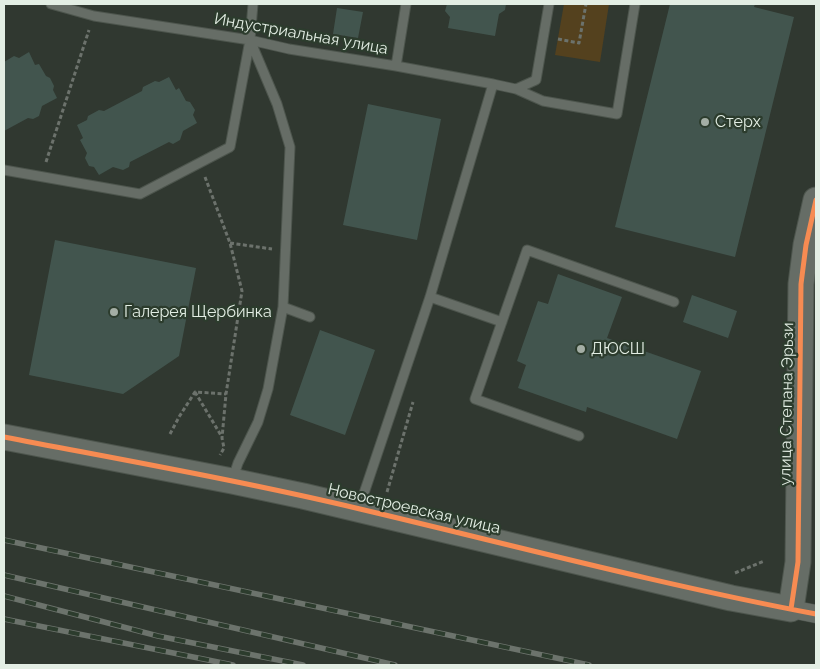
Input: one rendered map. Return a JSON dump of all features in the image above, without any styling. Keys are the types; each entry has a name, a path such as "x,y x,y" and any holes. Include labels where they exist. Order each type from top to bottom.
{"street":[{"name":"улица Степана Эрьзи","path":"791,609 798,562 801,284 806,245 816,200"},
{"name":"Новостроевская улица","path":"4,437 232,481 358,509 731,598 816,614"}],"lane":[{"name":"Индустриальная улица","path":"50,4 94,16 250,40 289,49 493,84 516,89 543,101 617,114 635,4"},
{"path":"4,170 140,194 230,147 250,40 253,4"},
{"path":"396,66 406,4"},
{"path":"516,89 536,80 549,4"},
{"path":"232,481 258,422 268,390 283,307 286,251 290,147 277,104 250,40"},
{"path":"358,509 430,296 493,84"},
{"path":"579,436 475,399 527,250 674,302"},
{"path":"430,296 502,322"},
{"path":"283,307 310,317"}],"path":[{"path":"543,37 579,43 586,4"},
{"path":"41,177 94,16"},
{"path":"198,164 210,186 230,243 242,291 226,394 222,438 224,448 219,458"},
{"path":"230,243 286,251"},
{"path":"196,392 226,394"},
{"path":"170,434 196,392"},
{"path":"196,392 222,438"}],"shaded area":[{"path":"564,4 609,4 600,62 555,55"}],"building":[{"path":"447,4 506,4 505,10 499,14 495,36 448,28 450,17 445,11"},
{"name":"Стерх","path":"670,4 755,4 754,7 794,17 735,257 615,227"},
{"path":"337,8 363,12 358,38 333,34"},
{"path":"29,52 35,65 39,64 46,76 50,78 57,98 42,106 39,116 33,119 28,118 4,131 4,62 14,56 19,58"},
{"path":"169,77 176,90 179,88 186,101 190,102 195,110 193,115 197,123 183,131 180,140 173,144 169,142 130,162 129,167 123,170 113,167 99,175 94,167 89,166 85,158 87,153 80,140 83,138 77,125 87,120 88,116 99,110 104,111 142,91 143,87"},
{"path":"368,104 441,119 417,240 343,225"},
{"name":"Галерея Щербинка","path":"55,240 196,268 179,356 123,394 29,375"},
{"name":"ДЮСШ","path":"558,274 622,297 607,338 701,371 677,439 587,407 586,412 518,388 526,365 517,361 538,301 548,304"},
{"path":"692,295 737,311 728,338 683,322"},
{"path":"320,330 375,350 345,435 290,415"}],"railway":[{"path":"4,540 589,665"},
{"path":"4,575 395,665"},
{"path":"4,596 158,636 303,665"},
{"path":"4,619 233,665"}],"cycle path":[{"path":"791,609 798,562 801,284 806,245 816,200"},
{"path":"4,437 271,489 645,578 816,614"}],"place":[{"name":"Стерх","path":"705,122"},
{"name":"Галерея Щербинка","path":"114,312"},
{"name":"ДЮСШ","path":"581,349"}]}
